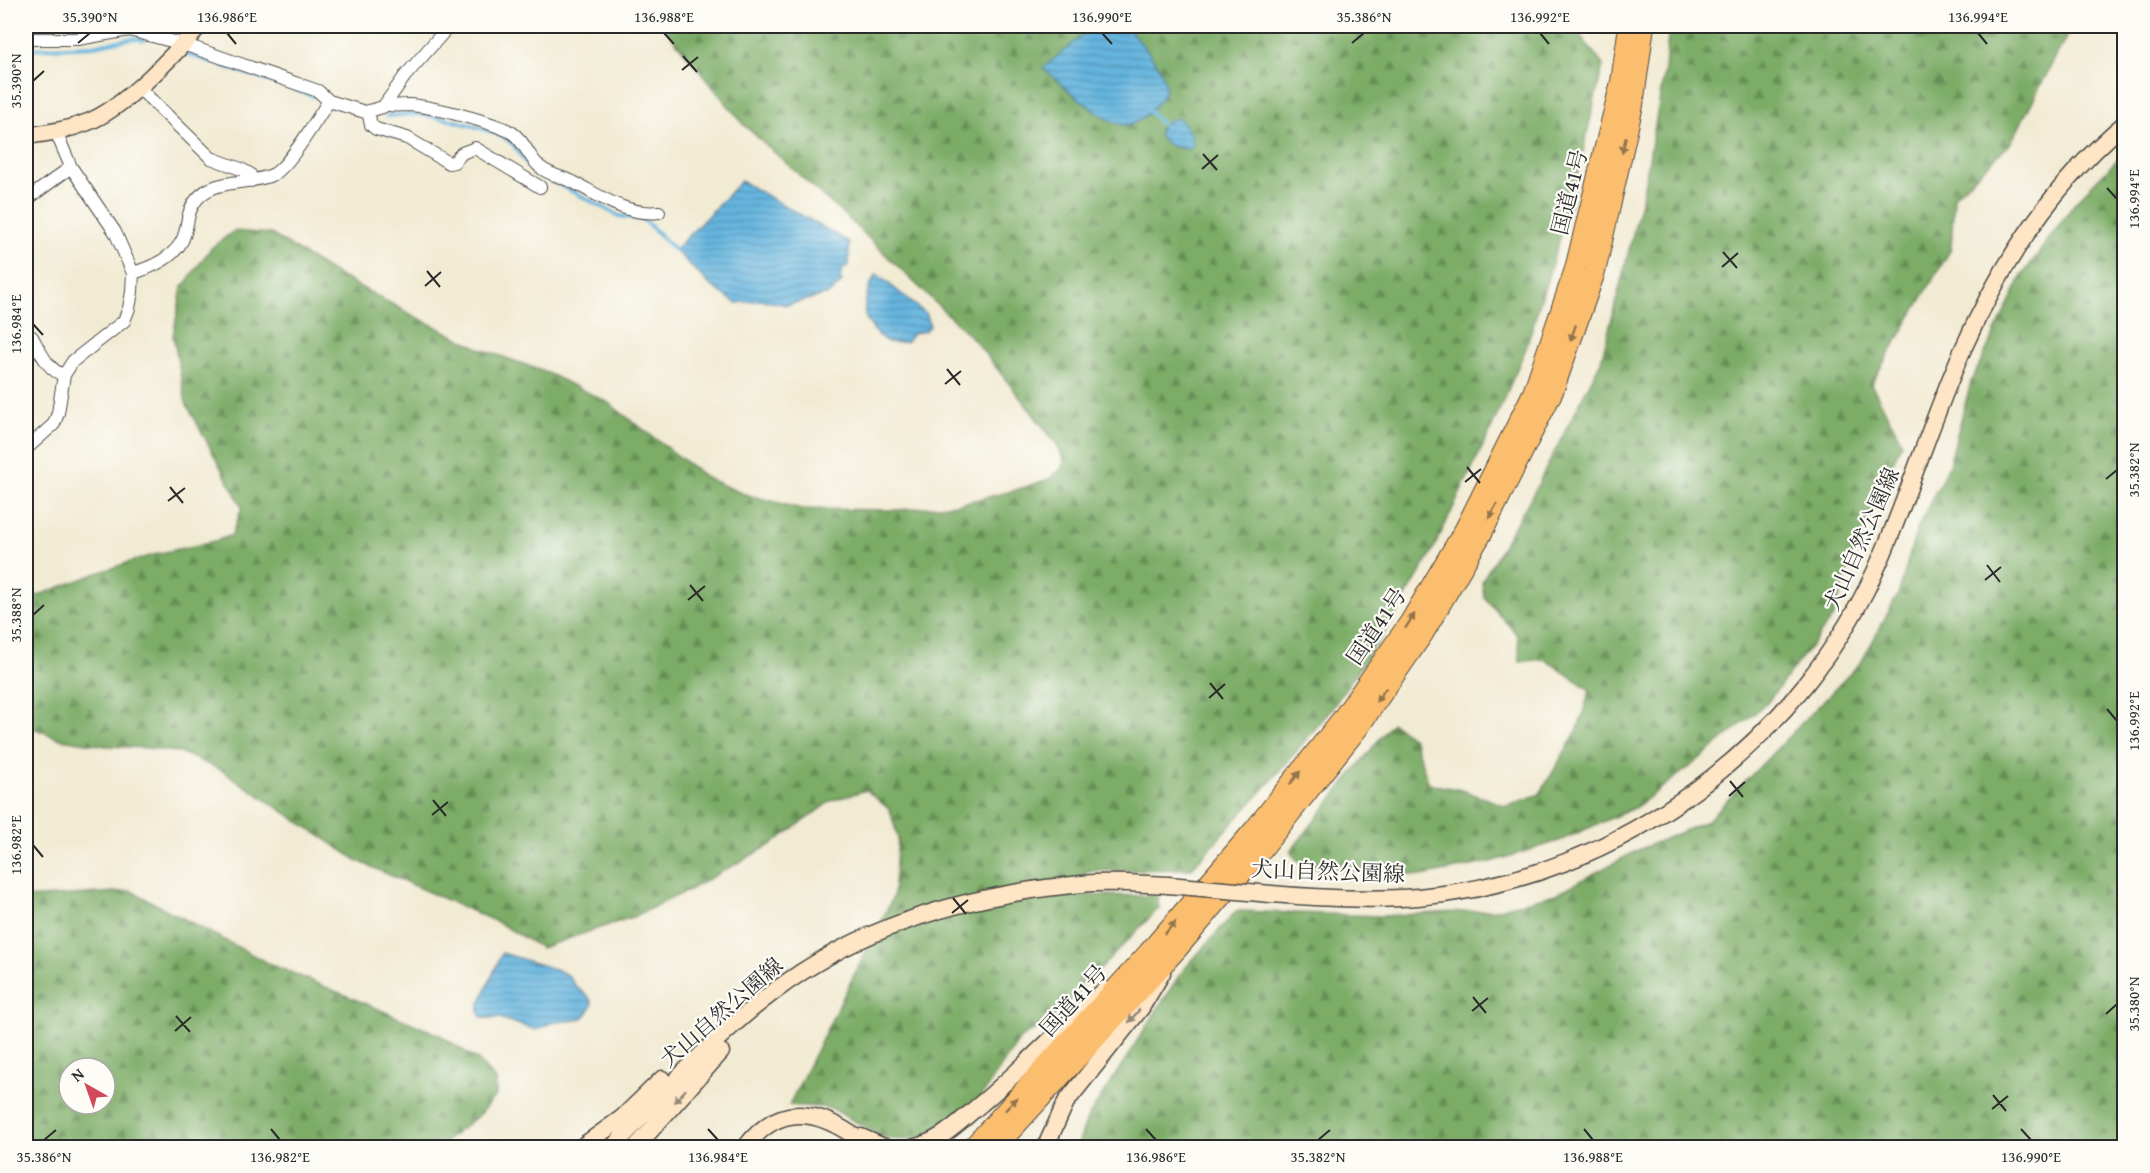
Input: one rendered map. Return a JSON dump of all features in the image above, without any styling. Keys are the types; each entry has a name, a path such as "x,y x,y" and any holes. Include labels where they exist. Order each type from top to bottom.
{"highway":[{"name":"国道41号","path":"972,1148 1149,952 1254,830 1342,719 1410,622 1465,529 1533,393 1575,269 1621,82 1629,26"},
{"name":"国道41号","path":"995,1148 1177,949 1259,853 1358,728 1423,634 1481,536 1553,392 1594,272 1633,105 1644,26"},
{"path":"1633,105 1656,26"}],"main road":[{"path":"26,136 56,132 90,121 122,101 199,26"},
{"name":"犬山自然公園線","path":"612,1148 716,1042 775,990 845,947 912,918 993,896 1084,883 1168,885 1311,898 1367,900 1467,890 1562,864 1615,840 1698,790 1773,723 1820,668 1851,619 1881,559 1963,350 1991,293 2018,245 2058,191 2101,143 2124,124"},
{"path":"1045,1148 1066,1102 1141,1008 1177,949"},
{"path":"912,1148 925,1145 944,1135 1002,1086 1090,1003 1149,952"},
{"path":"580,1148 622,1118 702,1040 743,1009 775,990"},
{"path":"634,1148 703,1070 746,1027 775,990"},
{"path":"745,1148 755,1134 773,1120 799,1114 825,1118 886,1148"},
{"path":"844,1129 855,1148"},
{"path":"844,1129 864,1148"},
{"path":"844,1129 870,1148"}],"street":[{"path":"26,39 78,39 129,30 183,44 318,91 329,101 368,111 386,104 405,76 448,26"},
{"path":"138,87 211,158 242,169 250,174 251,181"},
{"path":"133,273 166,259 176,251 182,243 190,210 197,198 212,189 262,179 276,173 286,163 329,101"},
{"path":"386,104 394,107 409,105 448,113 501,128 520,140 541,168 623,208 658,212"},
{"path":"368,111 371,125 376,129 407,138 449,163 454,162 462,153 475,148 540,188"},
{"path":"26,449 54,424 64,375 73,361 84,350 124,321 129,308 133,273 115,232 71,167 56,132"},
{"path":"26,200 71,167"},
{"path":"26,335 32,337 48,363 64,375"}],"green space":[{"path":"663,26 1573,26 1603,65 1572,199 1526,348 1493,425 1431,554 1390,624 1330,711 1280,771 1191,869 1086,871 1082,895 1157,896 1159,908 1051,1020 1020,1038 981,1097 919,1140 886,1139 831,1108 789,1105 893,897 898,838 890,810 866,790 831,801 772,844 685,892 635,916 541,948 499,923 358,861 221,770 182,753 60,739 26,725 26,602 132,561 232,535 242,507 186,403 173,336 182,288 211,248 234,231 271,234 332,272 416,317 481,349 543,371 607,402 707,478 741,493 802,509 898,510 958,504 1013,491 1049,479 1061,469 1064,460 1056,443 976,342 854,224 744,125"},
{"path":"1669,26 2072,26 2010,144 1954,196 1951,249 1871,384 1902,442 1853,554 1833,617 1767,703 1692,765 1636,807 1559,841 1491,862 1421,876 1304,867 1290,852 1392,723 1413,738 1429,784 1462,790 1506,806 1540,794 1578,729 1590,690 1544,659 1520,662 1518,636 1484,597 1482,581 1532,496 1601,361 1642,198 1665,69"},
{"path":"2124,153 2124,1147 1077,1147 1087,1119 1180,974 1236,911 1381,916 1494,910 1556,894 1636,851 1707,821 1862,661 1899,592 1917,529 1949,465 1971,382 2022,276 2077,200"},
{"path":"131,891 266,962 440,1035 478,1060 496,1080 496,1095 479,1115 439,1147 26,1147 26,898"}],"water":[{"path":"1094,26 1126,26 1152,56 1163,75 1164,94 1142,119 1135,123 1120,124 1107,118 1078,98 1043,68"},
{"path":"1171,119 1180,119 1191,134 1193,146 1189,149 1171,145 1164,141 1158,133"},
{"path":"741,181 849,242 849,265 843,269 840,277 842,282 829,294 787,305 762,300 736,303 710,285 675,250"},
{"path":"877,274 927,315 930,326 925,331 914,333 906,342 893,343 886,341 874,330 866,318 865,305"},
{"path":"502,953 558,970 569,976 576,987 589,997 592,1004 589,1011 581,1019 552,1023 536,1030 499,1018 482,1018 479,1006"}],"waterway":[{"path":"1025,26 1030,33"},
{"path":"26,49 93,46 133,38 144,40"},
{"path":"187,54 314,96"},
{"path":"1147,109 1163,125"},
{"path":"387,116 424,115 490,131 508,140 528,165 539,173"},
{"path":"551,180 619,216 643,219 675,250"}]}
